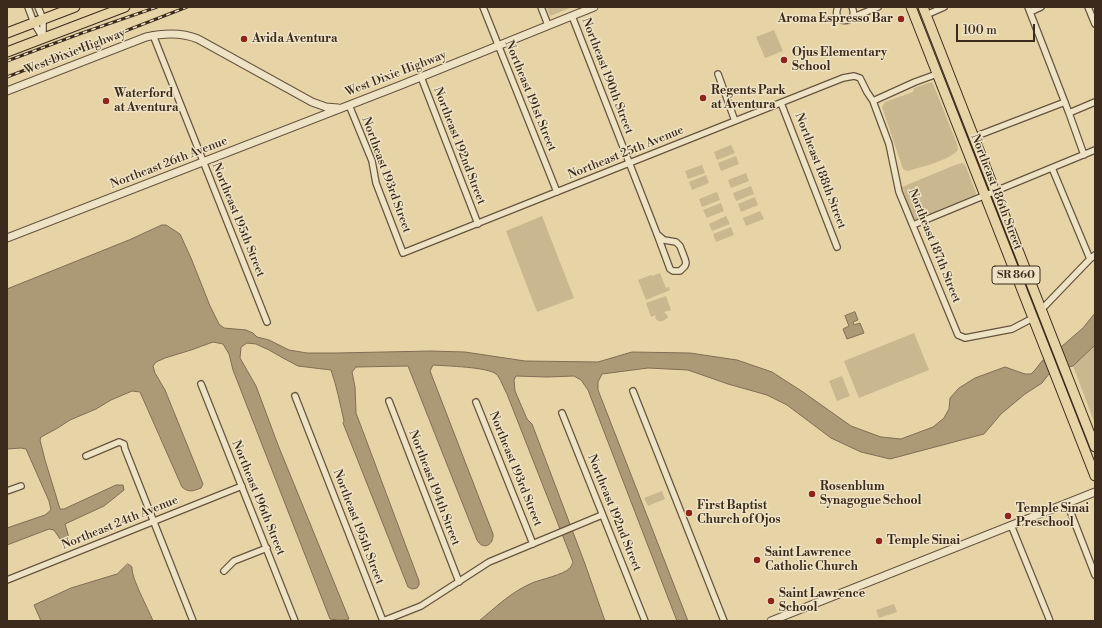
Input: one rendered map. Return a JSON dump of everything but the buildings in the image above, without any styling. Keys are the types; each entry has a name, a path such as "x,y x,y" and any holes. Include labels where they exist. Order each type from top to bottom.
{"main road":[{"path":"7,33 75,7"},
{"path":"7,52 125,7"},
{"name":"Northeast 186th Street","path":"911,7 1095,476"},
{"name":"Northeast 186th Street","path":"924,10 1095,447"},
{"path":"937,74 945,77 955,89"},
{"path":"1063,395 1073,391"}],"street":[{"path":"28,7 34,23 43,38"},
{"path":"38,7 43,19 43,38"},
{"name":"Northeast 191st Street","path":"483,7 557,192"},
{"path":"541,7 548,26"},
{"name":"West Dixie Highway","path":"7,91 50,73 153,35 174,33 194,37 304,98 324,106 340,108 594,7"},
{"path":"838,7 836,13 839,18 844,21 878,7"},
{"path":"851,18 854,13 852,7"},
{"path":"924,10 944,7"},
{"path":"1041,7 1029,9 1084,155"},
{"path":"1088,7 1095,24"},
{"name":"Northeast 190th Street","path":"572,16 670,269 673,271 680,271 686,263 680,246 676,242 664,240 657,234"},
{"name":"Northeast 195th Street","path":"153,35 267,322"},
{"path":"718,74 735,121"},
{"path":"874,101 915,82 937,74"},
{"name":"Northeast 25th Avenue","path":"403,254 843,78 851,76 857,77"},
{"name":"Northeast 192nd Street","path":"421,77 478,224"},
{"name":"Northeast 187th Street","path":"857,77 862,80 867,92 874,101 889,144 899,192 958,335 965,338 1012,329 1033,318"},
{"path":"974,138 1065,102"},
{"path":"1069,113 1095,102"},
{"name":"Northeast 188th Street","path":"781,103 837,247"},
{"name":"Northeast 193rd Street","path":"349,104 372,161 376,183 403,254"},
{"name":"Northeast 26th Avenue","path":"7,238 340,108"},
{"path":"913,225 1095,150"},
{"path":"1042,309 1093,257 1052,168"},
{"name":"Northeast 196th Street","path":"201,384 295,621"},
{"path":"633,391 724,621"},
{"name":"Northeast 195th Street","path":"295,396 383,621"},
{"name":"Northeast 194th Street","path":"389,401 459,582"},
{"name":"Northeast 193rd Street","path":"476,402 533,544"},
{"name":"Northeast 192nd Street","path":"562,413 645,621"},
{"path":"86,456 119,442 124,444 193,621"},
{"path":"7,491 20,486"},
{"name":"Northeast 24th Avenue","path":"7,580 242,486"},
{"path":"771,621 1095,492"},
{"path":"1067,503 1095,574"},
{"path":"383,621 421,606 489,562 602,515"},
{"path":"1011,525 1050,621"},
{"path":"224,571 234,561 267,548"}],"shaded area":[{"path":"547,7 572,7 550,16"},
{"path":"774,30 783,51 765,58 756,37"},
{"path":"932,82 957,144 958,150 954,154 942,160 907,171 903,169 882,107 885,102 913,92 914,88"},
{"path":"731,145 735,153 717,160 714,152"},
{"path":"736,156 739,164 721,171 718,163"},
{"path":"962,163 966,167 976,193 975,195 917,219 913,219 902,187"},
{"path":"702,165 705,173 688,179 685,171"},
{"path":"746,173 749,181 731,188 728,180"},
{"path":"706,175 709,183 692,190 689,182"},
{"path":"751,186 754,194 736,201 733,193"},
{"path":"717,192 720,200 702,207 699,199"},
{"path":"755,197 758,205 741,212 738,204"},
{"path":"721,203 724,211 707,218 703,210"},
{"path":"760,211 764,219 746,226 743,218"},
{"path":"542,216 574,298 537,312 506,231"},
{"path":"726,216 730,224 712,231 709,224"},
{"path":"162,225 166,225 180,234 219,324 224,328 246,330 253,333 257,337 269,340 289,350 307,353 431,351 465,352 525,361 598,362 632,352 690,353 737,360 772,372 851,426 881,437 901,439 933,427 944,418 949,409 950,398 959,388 975,378 1005,367 1025,374 1031,374 1042,361 1053,354 1083,328 1095,313 1095,345 1073,366 1058,369 1049,374 1042,383 1025,394 1001,414 984,434 890,459 861,452 831,438 787,405 767,395 728,384 688,370 648,368 602,374 598,382 598,390 688,621 677,621 588,390 581,380 574,376 516,376 514,380 515,391 527,419 532,424 605,621 479,621 517,591 532,583 563,573 570,568 573,562 507,394 496,374 476,368 457,366 433,365 430,371 493,534 490,544 485,546 477,540 408,366 356,367 352,372 355,387 356,413 419,581 417,588 412,589 408,587 343,423 344,421 340,402 331,370 298,366 256,344 247,343 241,347 240,358 256,386 278,445 349,619 335,620 330,619 233,370 229,354 223,344 213,342 165,358 156,362 153,366 155,373 165,390 203,484 201,488 191,491 182,487 140,392 132,391 70,420 41,437 40,440 60,509 64,509 116,485 123,485 124,490 104,506 65,524 69,538 62,542 54,530 49,529 7,545 7,528 45,515 51,510 49,501 26,449 7,449 7,289 129,240"},
{"path":"731,227 734,235 716,242 713,234"},
{"path":"660,273 666,288 669,287 670,290 646,300 638,280"},
{"path":"666,296 671,310 664,312 668,317 666,319 658,321 655,318 656,315 651,317 646,303"},
{"path":"855,312 858,320 853,322 854,325 860,323 864,333 847,339 843,329 849,326 845,316"},
{"path":"914,333 929,370 859,398 844,361"},
{"path":"1095,345 1095,424 1073,366"},
{"path":"842,376 850,396 837,401 829,381"},
{"path":"662,491 665,499 648,506 644,498"},
{"path":"128,564 132,567 134,578 153,621 41,621 34,605 71,588 117,574"},
{"path":"894,604 897,612 879,618 876,610"}],"railway":[{"path":"7,61 157,7"},
{"path":"7,77 187,7"}],"place":[{"name":"Aroma Espresso Bar","path":"901,19"},
{"name":"Avida Aventura","path":"244,39"},
{"name":"Ojus Elementary School","path":"784,60"},
{"name":"Regents Park at Aventura","path":"703,98"},
{"name":"Waterford at Aventura","path":"106,101"},
{"name":"Rosenblum Synagogue School","path":"812,494"},
{"name":"First Baptist Church of Ojos","path":"689,513"},
{"name":"Temple Sinai Preschool","path":"1008,516"},
{"name":"Temple Sinai","path":"879,541"},
{"name":"Saint Lawrence Catholic Church","path":"757,560"},
{"name":"Saint Lawrence School","path":"771,601"}]}
